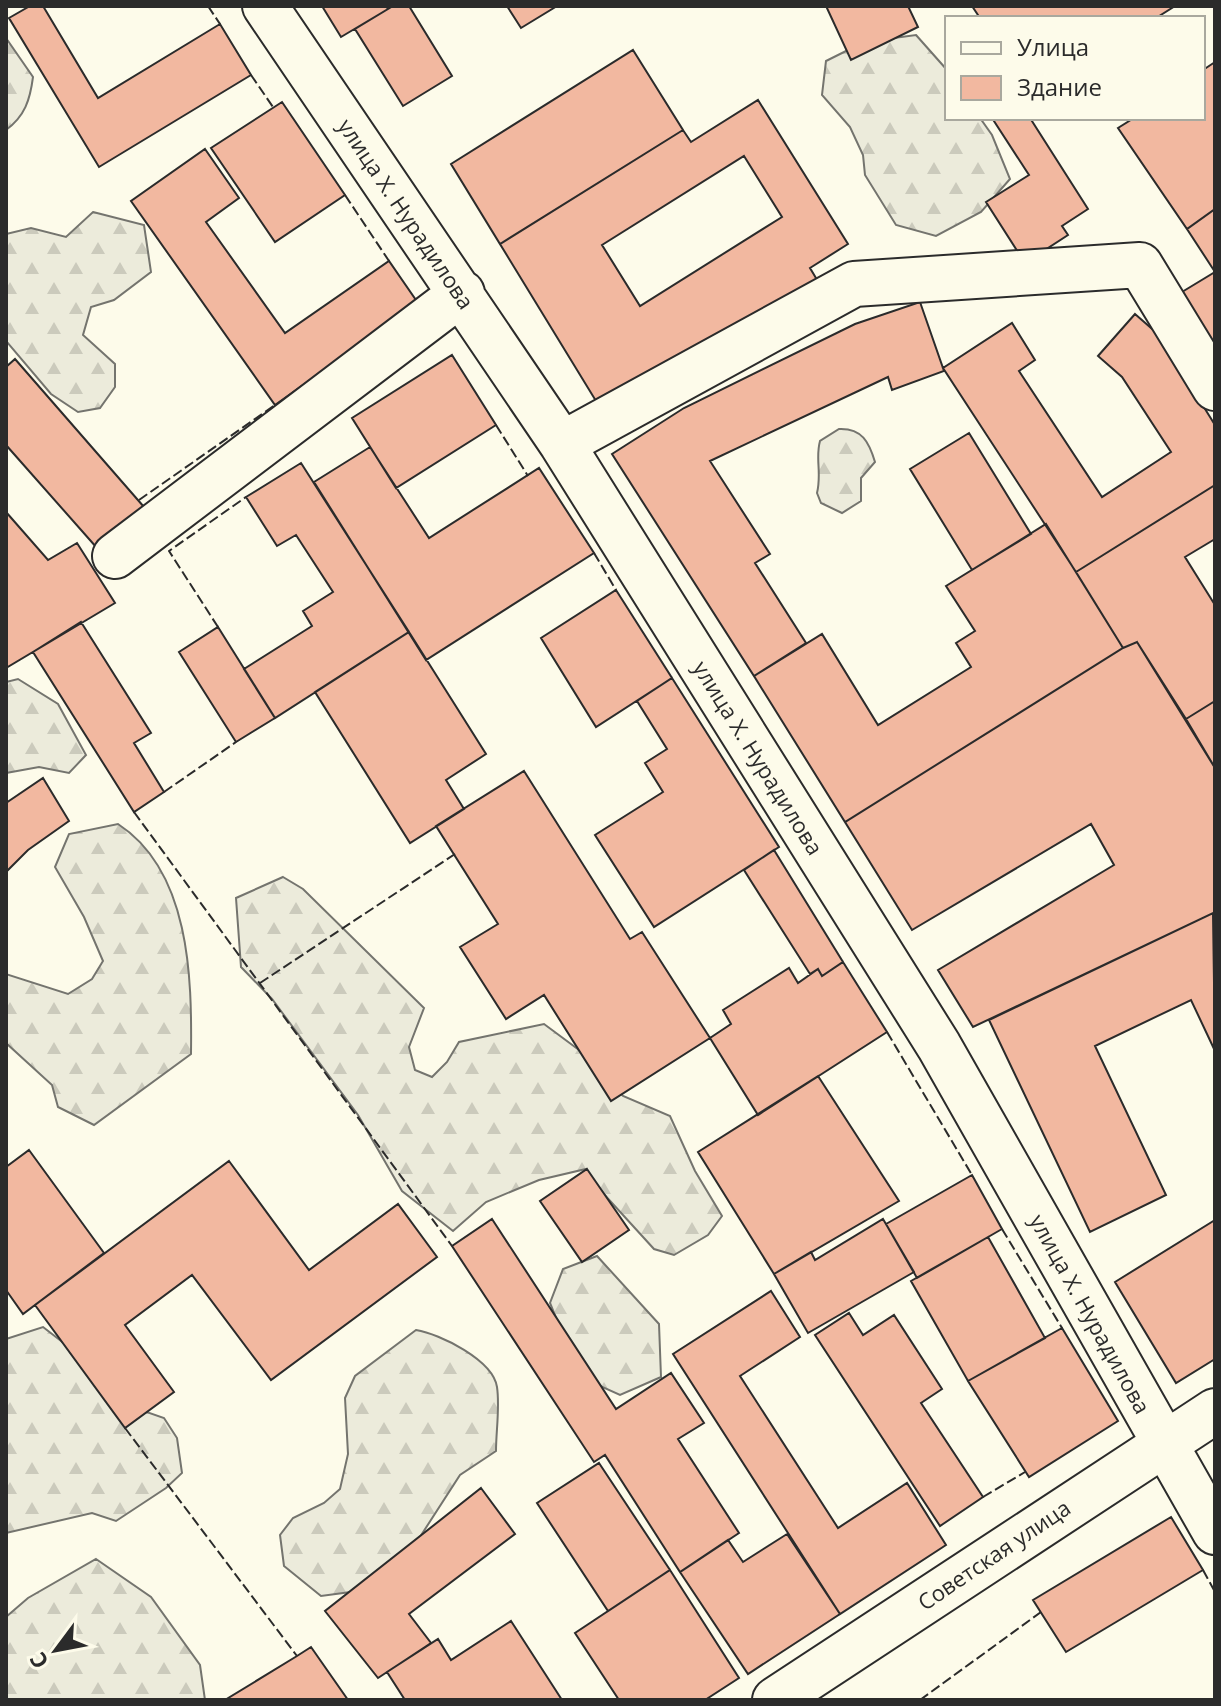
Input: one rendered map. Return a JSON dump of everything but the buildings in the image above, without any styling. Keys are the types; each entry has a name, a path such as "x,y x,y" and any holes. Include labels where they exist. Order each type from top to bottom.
{"street":[{"name":"улица Х. Нурадилова","path":"265,6 562,444 939,1046 1215,1532"},
{"path":"562,444 854,284 1140,265 1215,388"},
{"path":"115,556 462,293"},
{"name":"Советская улица","path":"775,1700 1215,1411"}],"green space":[{"path":"916,35 945,68 945,120 981,120 992,135 1010,179 981,212 936,236 896,225 865,175 863,155 850,127 822,95 826,61 864,42"},
{"path":"6,38 33,77 26,107 6,130"},
{"path":"93,212 144,225 151,272 114,300 91,307 83,335 115,364 115,387 100,408 78,412 51,394 6,341 6,234 31,228 66,237"},
{"path":"839,429 859,434 870,448 875,462 861,478 861,501 842,513 821,503 817,493 820,441"},
{"path":"18,679 58,704 86,755 69,773 39,767 6,773 6,682"},
{"path":"118,824 142,844 160,869 173,897 187,960 191,1054 94,1125 58,1107 52,1085 6,1043 6,974 68,994 92,979 103,961 84,917 55,867 69,834"},
{"path":"283,877 303,889 424,1008 409,1047 415,1070 432,1077 447,1062 459,1042 544,1024 579,1050 623,1096 670,1116 695,1171 722,1216 708,1235 674,1255 654,1249 591,1180 586,1169 539,1180 486,1202 453,1231 402,1191 358,1115 272,999 241,967 236,898"},
{"path":"597,1256 659,1324 661,1377 620,1395 589,1381 574,1362 550,1303 563,1269"},
{"path":"43,1327 74,1351 132,1407 164,1418 177,1438 182,1473 166,1488 116,1521 92,1513 6,1533 6,1339"},
{"path":"416,1330 464,1350 486,1367 493,1377 498,1403 496,1451 460,1475 418,1540 358,1591 321,1596 284,1566 280,1535 293,1518 324,1503 340,1489 348,1454 345,1398 355,1376"},
{"path":"96,1559 151,1597 200,1665 205,1700 6,1700 6,1617 28,1598"}],"fence":[{"path":"208,6 220,24"},
{"path":"251,75 273,107"},
{"path":"345,195 389,261"},
{"path":"139,500 275,405"},
{"path":"496,425 528,476"},
{"path":"218,627 169,551 246,497"},
{"path":"594,553 616,590"},
{"path":"164,792 236,742"},
{"path":"134,812 452,1246"},
{"path":"260,983 455,854"},
{"path":"887,1032 972,1175"},
{"path":"1002,1229 1062,1328"},
{"path":"125,1428 297,1656"},
{"path":"983,1497 1025,1472"},
{"path":"1203,1570 1215,1592"},
{"path":"920,1700 1041,1612"}]}
